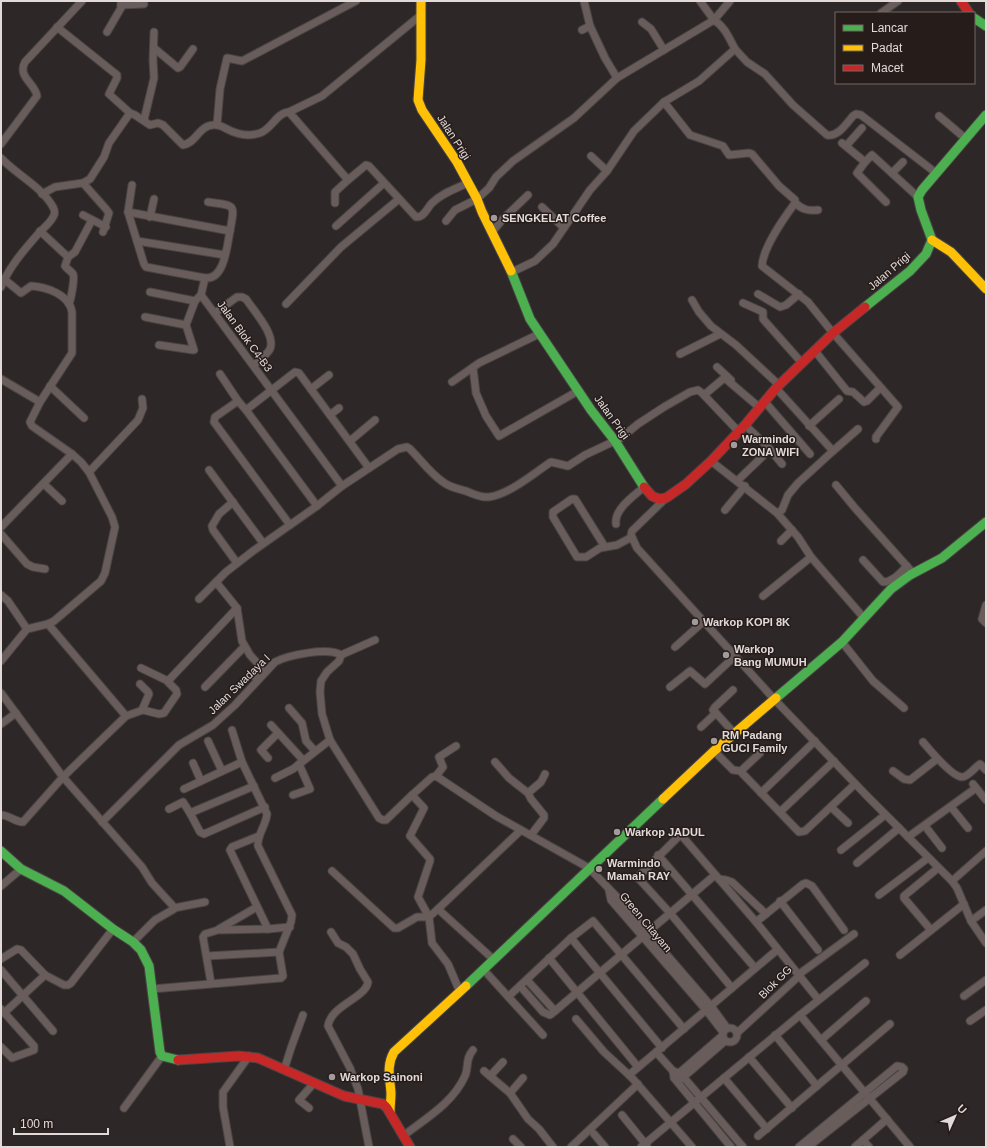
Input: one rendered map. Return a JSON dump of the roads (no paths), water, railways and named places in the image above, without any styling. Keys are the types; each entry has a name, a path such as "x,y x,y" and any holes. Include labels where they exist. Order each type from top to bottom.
{"street":[{"path":"1,144 37,96 36,91 25,78 23,65 82,1"},
{"path":"217,125 220,89 227,58 242,61 356,1"},
{"name":"Jalan Prigi","path":"421,1 421,60 418,100 422,110 457,162 477,199 512,272 526,311 539,334 578,391 615,441 644,487 652,496"},
{"path":"584,1 590,26 605,58 617,78"},
{"path":"700,1 714,20 724,28 735,49 747,62 765,74 793,105 826,135 832,136 836,134 853,116 856,114 860,115 936,173"},
{"path":"446,221 456,210 477,199 513,161 574,118 617,78 714,20 730,1"},
{"path":"882,12 898,1"},
{"path":"961,1 969,12"},
{"path":"107,32 119,11 121,3 144,4"},
{"path":"57,27 116,75 117,78 109,94 130,113 135,114 150,125 158,123 163,125 183,145 189,143 204,128 217,125 241,134 250,135 264,131 285,112 289,112 322,96 421,15"},
{"path":"975,19 986,26"},
{"path":"642,22 651,30 664,50"},
{"path":"582,30 590,26"},
{"path":"144,120 154,78 154,32"},
{"path":"154,48 178,68 193,50"},
{"path":"512,272 534,261 553,244 590,190 607,171 634,131 664,102 699,81 735,49"},
{"path":"664,102 690,135 723,146 729,155 749,152 778,186 795,200 795,203 805,210 818,210"},
{"path":"289,112 348,180"},
{"path":"42,194 55,187 87,181 93,176 104,158 109,143 130,113"},
{"path":"918,197 936,173 986,115"},
{"path":"939,116 966,139"},
{"path":"862,128 844,144 865,162"},
{"path":"591,156 607,171"},
{"path":"886,202 857,173 871,156 873,156 918,197 932,240 950,252 986,289"},
{"path":"1,158 42,194 53,207 55,212 54,216 19,255 2,284 20,293 31,286 47,288 69,304 72,312 72,353 40,402 30,422 31,425 72,454 89,472 112,517 115,527 105,573 98,585 54,621 27,629 1,661"},
{"path":"892,173 903,162"},
{"path":"334,203 335,192 366,165 369,166 413,215 419,218 432,203 442,195 468,184"},
{"path":"83,182 109,213 104,230 83,214"},
{"path":"336,226 384,183"},
{"path":"132,185 128,212 146,267 205,278 213,277 221,269 233,212 232,207 229,205 208,202"},
{"path":"492,232 528,195"},
{"path":"150,217 154,199"},
{"path":"286,304 341,247 399,199"},
{"path":"795,203 784,217 771,240 762,263 763,268 808,302 880,388 898,407 876,439"},
{"path":"542,207 564,228"},
{"path":"128,212 230,231"},
{"path":"69,304 74,277 73,273 65,266 68,257 75,252 92,220"},
{"path":"40,231 68,257"},
{"name":"Jalan Prigi","path":"666,498 686,484 711,461 739,432 778,386 833,333 910,270 926,254 932,240"},
{"path":"137,241 225,255"},
{"path":"159,345 193,350 194,348 186,325 195,301 201,295 205,278"},
{"path":"150,292 195,301"},
{"path":"758,294 780,307 786,305 799,294"},
{"name":"Jalan Blok C4-B3","path":"201,295 342,486"},
{"path":"215,313 237,297 246,299 270,334 270,351 254,365"},
{"path":"692,300 699,312 720,334 736,345 778,386 810,426 833,451"},
{"path":"743,303 763,312 763,319 802,363"},
{"path":"145,317 186,325"},
{"path":"452,382 485,360 539,334"},
{"path":"680,354 720,334"},
{"path":"815,351 847,391 853,392 864,402 867,401 880,388"},
{"path":"717,367 762,405 810,454"},
{"path":"473,368 476,393 486,416 499,436 578,391"},
{"path":"246,410 298,371 369,468"},
{"path":"220,374 238,401 317,506"},
{"path":"311,389 329,375"},
{"path":"704,395 724,378 762,405"},
{"path":"1,379 40,402"},
{"path":"50,386 84,418"},
{"path":"199,599 226,572 263,543 317,506 342,486 398,449 407,448 442,482 480,496 488,497 501,494 551,462 568,466 585,455 615,441 664,407 690,392 698,390 739,432"},
{"path":"89,472 138,420 143,408 142,399"},
{"path":"810,426 839,399"},
{"path":"238,401 216,417 214,422 290,525"},
{"path":"330,415 339,408"},
{"path":"350,441 376,420"},
{"path":"745,425 768,447 782,464"},
{"path":"777,513 782,510 788,495 798,483 858,429"},
{"path":"1,527 72,454"},
{"path":"737,481 763,456"},
{"path":"711,461 744,486 761,502 777,513 792,530 811,557 864,618"},
{"path":"210,470 263,543"},
{"path":"44,484 62,501"},
{"path":"836,485 854,508 910,570"},
{"path":"726,510 744,486"},
{"path":"616,524 616,519 620,510 644,487"},
{"path":"652,512 652,496 658,499 666,498"},
{"path":"666,498 632,532 632,537 637,548 734,657 885,815 952,881 957,888 971,921 986,943"},
{"path":"604,547 575,500 572,499 554,512 553,517 577,557 586,557 604,547 617,544 632,537"},
{"path":"233,502 219,514 212,526 213,530 237,563"},
{"path":"863,560 883,582 886,582 910,570 942,558 986,522"},
{"path":"781,541 792,530"},
{"path":"1,534 27,564 33,567 44,568"},
{"path":"763,596 811,557"},
{"path":"390,1112 391,1094 388,1065 394,1052 460,992 483,968 714,751 842,642 910,570"},
{"path":"213,725 223,710 260,670 260,665 244,647 237,608 218,580"},
{"path":"1,595 8,601 27,629"},
{"path":"986,605 982,618 986,623"},
{"path":"168,681 237,608"},
{"path":"674,647 703,622"},
{"path":"48,624 126,716"},
{"path":"375,640 341,655 339,662 323,678 320,686 321,707 330,740 381,820 386,820 432,777 436,776 442,767 439,757 456,746"},
{"path":"842,642 873,681 904,708"},
{"path":"205,687 244,647"},
{"name":"Jalan Swadaya I","path":"102,822 179,745 213,725 235,705 275,662 282,659 321,652 337,653 341,655"},
{"path":"705,684 734,657"},
{"path":"1,816 7,816 23,822 63,777 126,716 142,710 162,714 167,710 177,694 176,690 168,681 141,668"},
{"path":"670,687 690,671 711,690"},
{"path":"140,684 149,694 142,710"},
{"path":"733,690 715,707 714,710 734,733"},
{"path":"1,694 63,777 142,867 152,883 169,900 174,908"},
{"path":"289,708 302,722 306,741 316,751"},
{"path":"1,724 16,713"},
{"path":"701,727 716,713"},
{"path":"271,725 301,762 310,788 293,795"},
{"path":"152,989 281,978 283,976 280,952 290,927 292,915 259,848 259,836 267,819 264,807 242,762 232,730"},
{"path":"268,758 261,750 278,733"},
{"path":"275,778 284,774 330,740"},
{"path":"208,741 222,771"},
{"path":"761,793 815,741"},
{"path":"923,742 937,759 961,777 980,764 986,770"},
{"path":"714,751 733,770 741,771 795,829 803,832 855,784"},
{"path":"741,771 760,753"},
{"path":"893,771 904,779 910,780 937,759"},
{"path":"780,812 834,761"},
{"path":"184,789 242,762"},
{"path":"495,762 509,778 528,793 531,800 544,815 544,818 531,835"},
{"path":"192,763 201,781"},
{"path":"528,793 542,782 545,774"},
{"name":"Green Citayam","path":"436,776 520,831 531,835 589,868 609,890 611,900 645,934 709,1008 728,1033"},
{"path":"190,813 254,786"},
{"path":"908,837 951,807 974,786 986,800"},
{"path":"412,795 424,808 410,836 430,859 418,897 432,943 448,964 460,992"},
{"path":"169,809 183,802 200,832 204,834 264,807"},
{"path":"831,807 848,823"},
{"path":"951,807 968,828"},
{"path":"841,850 885,815"},
{"path":"925,826 942,848"},
{"path":"857,863 899,828"},
{"path":"332,871 394,928 398,928 413,919 425,917 438,909 520,831"},
{"path":"732,988 670,913 639,879 658,855 678,836 681,835 756,922 777,950 799,974 818,999"},
{"path":"259,836 232,847 230,850 268,929"},
{"path":"1,851 21,869 64,891 113,929 133,942 141,950 149,966 160,1052 162,1056"},
{"path":"952,881 986,851"},
{"path":"658,855 755,968"},
{"path":"879,895 928,858"},
{"path":"931,930 904,898 904,896 938,868"},
{"path":"1,886 21,869"},
{"path":"520,986 543,1012 550,1016 577,991 692,894 717,877"},
{"path":"717,877 732,882 766,914"},
{"path":"756,922 780,901 803,884 810,884 844,930"},
{"path":"780,901 818,950"},
{"path":"133,942 155,920 174,908 205,902"},
{"path":"900,955 964,904"},
{"path":"218,930 257,907"},
{"path":"438,909 493,959"},
{"path":"971,921 986,910"},
{"path":"509,996 571,938 593,920 684,1029"},
{"path":"211,983 203,935 207,932 218,930 290,927"},
{"path":"1,959 17,950 20,950 45,975 64,985 70,985 113,929"},
{"path":"330,932 338,943 346,947 353,954 368,982 368,986 364,991 337,1010 330,1019 328,1026 350,1068 358,1089 370,1101 368,1147"},
{"name":"Blok GG","path":"677,1076 799,974 854,934"},
{"path":"571,938 600,972 659,1050 694,1103 731,1147"},
{"path":"629,1075 777,950"},
{"path":"207,956 280,952"},
{"path":"549,958 638,1067"},
{"path":"622,1116 645,1146 671,1122 818,999 864,963"},
{"path":"483,968 543,1035"},
{"path":"1,970 53,1031"},
{"path":"1,1047 12,1058 34,1050 34,1046 3,1011 45,975"},
{"path":"527,980 555,1011"},
{"path":"964,996 986,980"},
{"path":"821,1040 866,1001"},
{"path":"970,1021 986,1010"},
{"path":"284,1070 303,1015"},
{"path":"800,1015 910,1147"},
{"path":"576,1019 604,1052 638,1084 692,1147"},
{"path":"758,1136 890,1024"},
{"path":"775,1035 817,1086"},
{"path":"402,1136 443,1105 458,1087 466,1075 468,1056 473,1050"},
{"path":"162,1056 177,1060 239,1056 258,1058 344,1096 370,1101 385,1106 410,1147"},
{"path":"124,1108 162,1056"},
{"path":"230,1147 222,1107 223,1092 249,1056"},
{"path":"749,1057 792,1108"},
{"path":"490,1076 503,1062"},
{"path":"799,1147 897,1066 904,1069 808,1147"},
{"path":"484,1071 510,1092 529,1120 538,1127 553,1147"},
{"path":"677,1076 702,1097 743,1147"},
{"path":"510,1092 523,1078"},
{"path":"724,1078 766,1129"},
{"path":"309,1108 299,1100 314,1083"},
{"path":"571,1147 638,1084"},
{"path":"370,1101 391,1094"},
{"path":"855,1147 887,1119"},
{"path":"594,1134 605,1147"},
{"path":"513,1139 521,1147"},
{"path":"863,1140 869,1147"}],"place":[{"name":"SENGKELAT Coffee","path":"494,218"},
{"name":"Warmindo ZONA WIFI","path":"734,445"},
{"name":"Warkop KOPI 8K","path":"695,622"},
{"name":"Warkop Bang MUMUH","path":"726,655"},
{"name":"RM Padang GUCI Family","path":"714,741"},
{"name":"Warkop JADUL","path":"617,832"},
{"name":"Warmindo Mamah RAY","path":"599,869"},
{"name":"Warkop Sainoni","path":"332,1077"}]}
